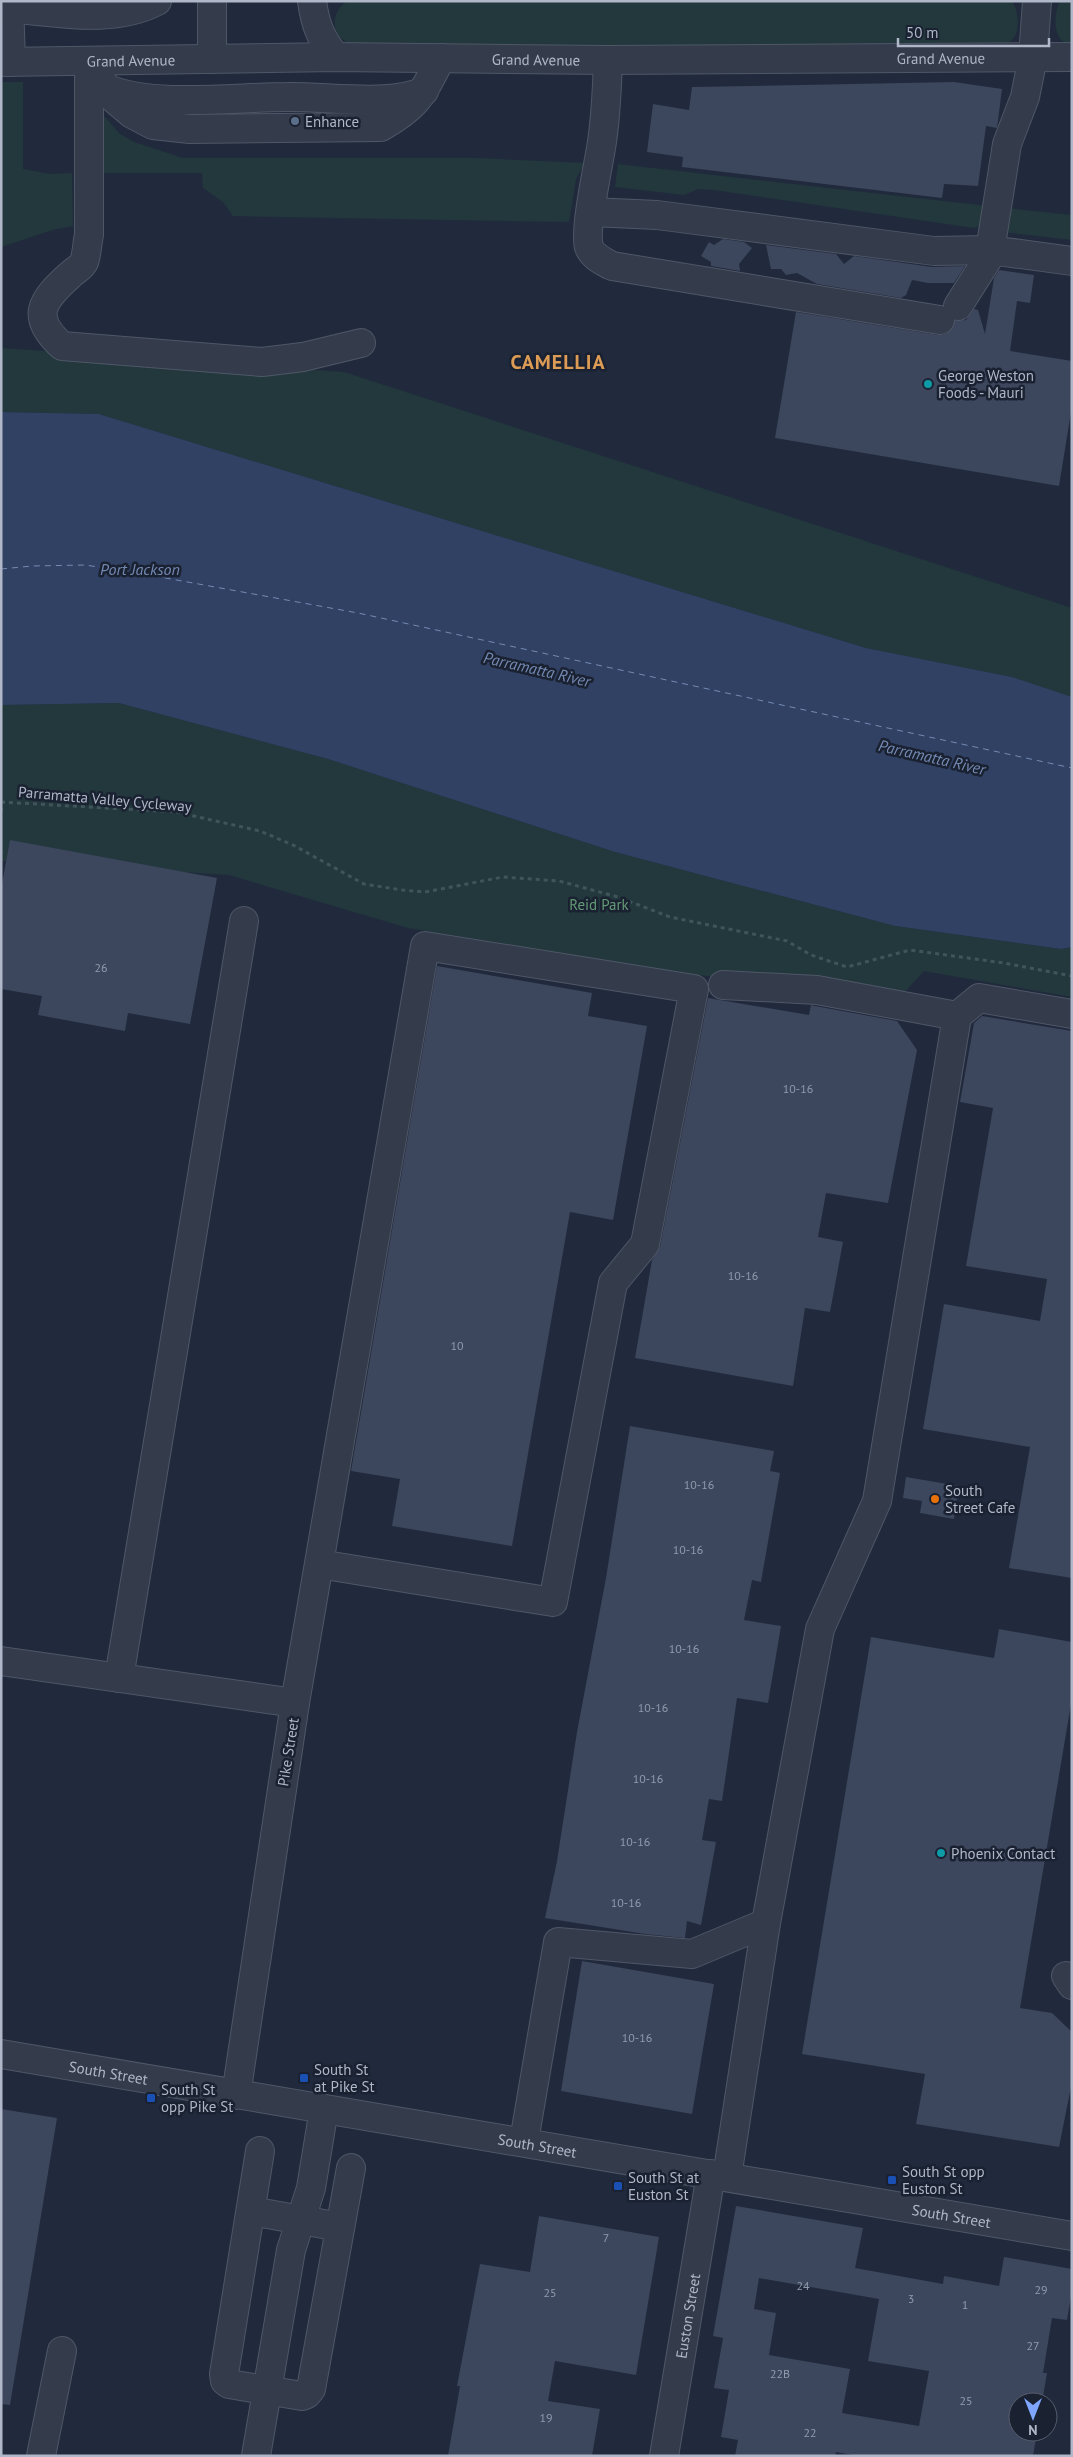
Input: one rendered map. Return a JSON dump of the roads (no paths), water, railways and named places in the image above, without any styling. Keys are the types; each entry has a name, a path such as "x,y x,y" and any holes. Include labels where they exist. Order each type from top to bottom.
{"street":[{"path":"6,62 6,6 62,14 114,14 136,10 157,1"},
{"path":"212,1 212,59"},
{"path":"312,1 318,31 325,44 336,57"},
{"path":"608,60 607,103 591,212 589,246 597,258 612,266 949,313 984,268 990,250 1007,144 1025,97 1033,57 1037,1"},
{"name":"Grand Avenue","path":"6,62 336,57 608,60 1072,57"},
{"path":"89,61 113,98 153,125 190,129 380,127 405,113 418,100 441,58"},
{"path":"89,61 89,235 84,263 59,285 44,303 42,320 51,336 62,346 262,362 303,357 361,344"},
{"path":"591,212 657,215 934,251 990,250 1072,261"},
{"path":"119,1678 244,921"},
{"path":"295,1703 425,946 694,989 645,1244 613,1283 552,1602 319,1564"},
{"path":"723,985 817,990 957,1016 979,998 1072,1014"},
{"name":"Euston Street","path":"664,2456 719,2176 820,1629 877,1501 957,1016"},
{"name":"Pike Street","path":"1,1661 295,1703 236,2094"},
{"path":"524,2141 558,1942 692,1954 766,1923"},
{"name":"South Street","path":"1,2054 524,2141 1072,2236"},
{"path":"256,2456 291,2250 311,2188 324,2109"},
{"path":"260,2151 224,2374 225,2381 229,2384 302,2396 311,2389 352,2168"},
{"path":"251,2211 340,2227"},
{"path":"41,2456 62,2351"}],"water":[{"name":"Port Jackson","path":"1,412 99,414 866,648 1012,677 1072,697 1072,947 1061,949 895,926 615,852 328,759 119,703 1,705"}],"place":[{"name":"Enhance","path":"295,121"},
{"name":"George Weston Foods - Mauri","path":"928,384"},
{"name":"South Street Cafe","path":"935,1499"},
{"name":"Phoenix Contact","path":"941,1853"},
{"name":"South St at Pike St","path":"304,2078"},
{"name":"South St opp Pike St","path":"151,2098"},
{"name":"South St opp Euston St","path":"892,2180"},
{"name":"South St at Euston St","path":"618,2186"}],"district":[{"name":"CAMELLIA","path":"558,362"}],"water label":[{"name":"Parramatta River","path":"537,669"},
{"name":"Parramatta River","path":"932,757"}],"park label":[{"name":"Reid Park","path":"599,904"}]}
